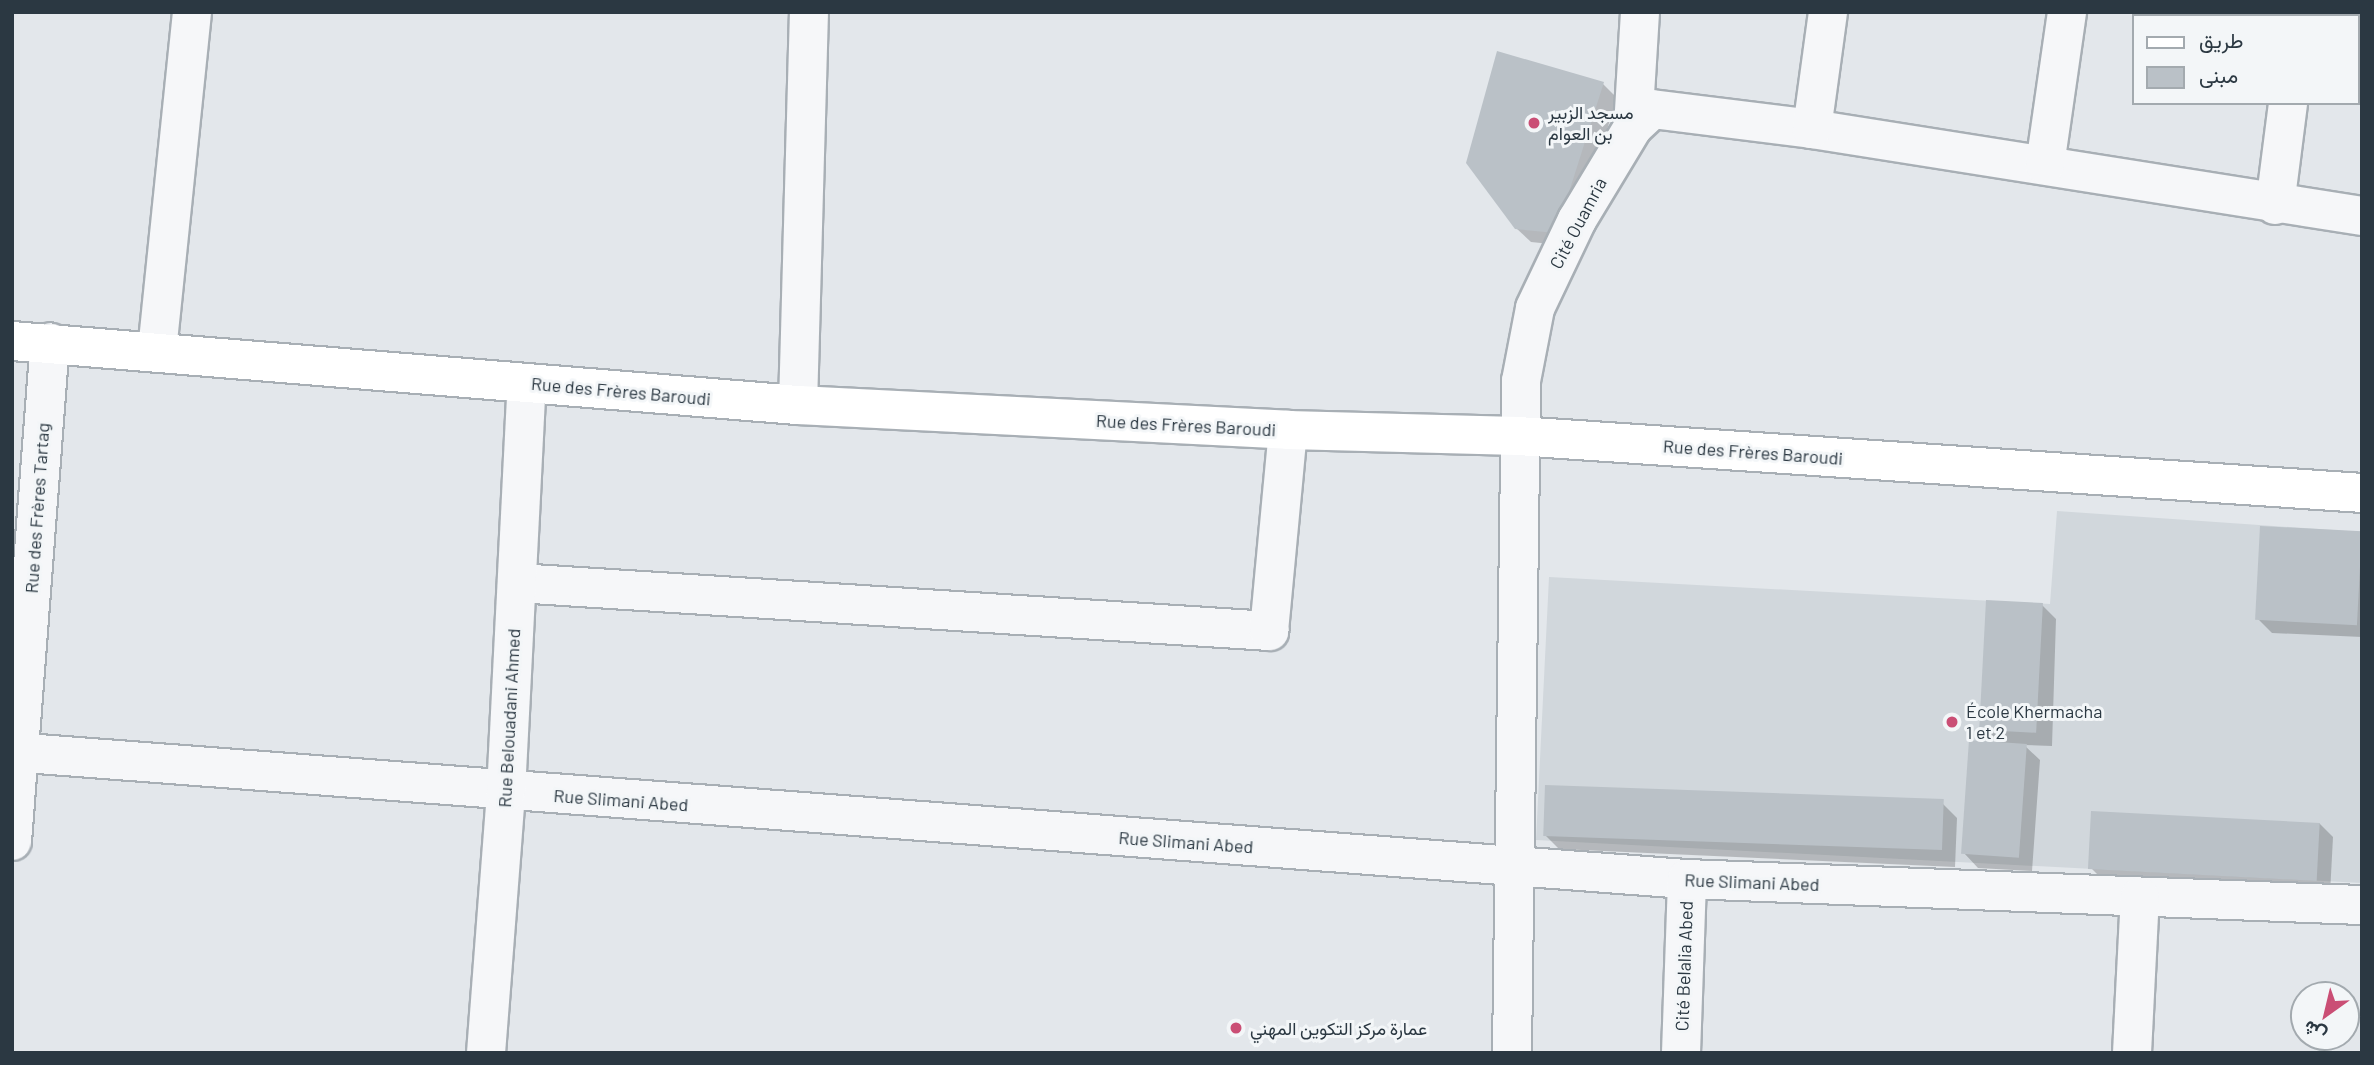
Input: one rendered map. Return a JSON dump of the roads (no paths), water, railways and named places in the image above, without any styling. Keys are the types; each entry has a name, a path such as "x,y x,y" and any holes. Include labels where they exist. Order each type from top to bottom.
{"street":[{"path":"157,351 192,12"},
{"path":"798,405 809,12"},
{"name":"Cité Ouamria","path":"1512,1053 1516,867 1518,436 1521,381 1535,307 1577,220 1633,127 1640,12"},
{"path":"1812,129 1828,12"},
{"path":"2045,165 2067,12"},
{"path":"2275,205 2288,105"},
{"path":"1633,127 1652,109 1812,129 2045,165 2275,205 2362,216"},
{"name":"Rue des Frères Baroudi","path":"12,341 798,405 1288,430 1518,436 2362,493"},
{"name":"Rue des Frères Tartag","path":"12,841 15,753 50,342"},
{"name":"Rue Belouadani Ahmed","path":"486,1053 506,792 527,384"},
{"path":"517,583 1269,631 1288,430"},
{"name":"Rue Slimani Abed","path":"15,753 1687,879 2362,905"},
{"name":"Cité Belalia Abed","path":"1681,1053 1687,879"},
{"path":"2132,1053 2140,897"}],"place":[{"name":"مسجد الزبير بن العوام","path":"1534,123"},
{"name":"École Khermacha 1 et 2","path":"1952,722"},
{"name":"عمارة مركز التكوين المهني","path":"1236,1028"}]}
